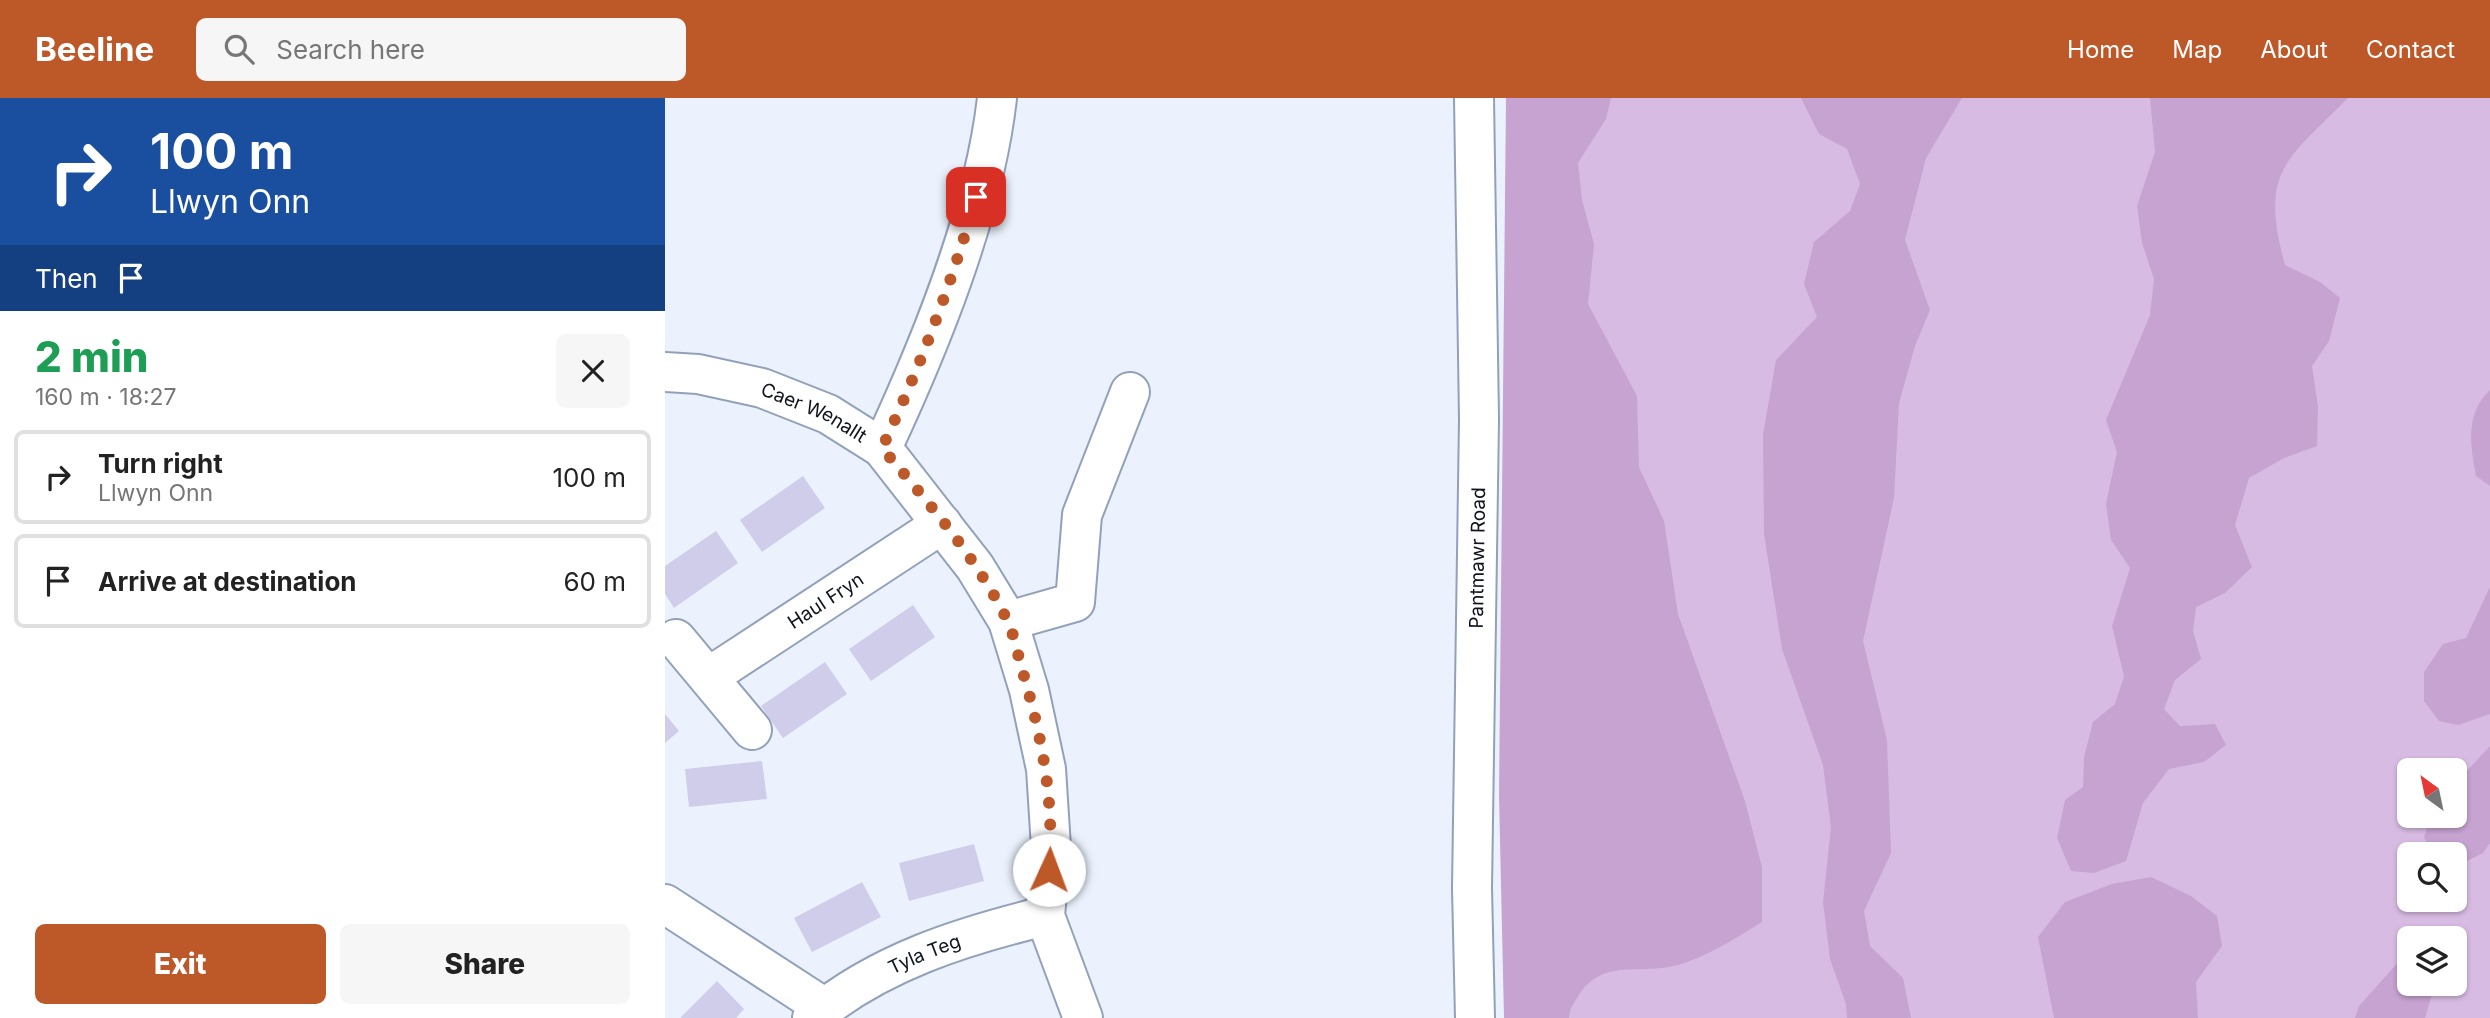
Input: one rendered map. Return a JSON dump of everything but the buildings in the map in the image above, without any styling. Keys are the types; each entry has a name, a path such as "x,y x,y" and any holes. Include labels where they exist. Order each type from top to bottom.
{"street":[{"path":"882,448 914,379 963,242 994,128 997,98"},
{"name":"Pantmawr Road","path":"1474,98 1479,419 1472,847 1475,1018"},
{"name":"Caer Wenallt","path":"665,373 698,374 762,388 828,414 882,448 975,567 1008,621 1029,690 1046,769 1051,847 1045,916 1083,1018"},
{"path":"1008,621 1076,602 1082,515 1130,392"},
{"name":"Haul Fryn","path":"710,676 942,524"},
{"path":"676,639 753,730"},
{"path":"665,904 818,1013"},
{"name":"Tyla Teg","path":"818,1013 886,971 943,943 1045,916"}],"shaded area":[{"path":"1506,98 1611,98 1606,119 1578,163 1582,200 1594,244 1588,304 1637,396 1639,467 1664,521 1678,614 1745,801 1762,867 1762,922 1717,949 1681,964 1606,973 1586,986 1570,1010 1569,1018 1504,1018 1499,795"},
{"path":"1560,98 2490,98 2490,1018 1546,1018"},
{"path":"1801,98 1962,98 1926,158 1905,240 1930,310 1915,346 1899,403 1894,498 1863,641 1887,740 1891,853 1864,911 1870,946 1903,978 1911,1018 1847,1018 1846,1004 1830,959 1823,902 1831,827 1823,765 1782,649 1764,534 1763,435 1776,360 1817,317 1804,284 1814,242 1850,211 1860,184 1847,149 1819,134"},
{"path":"2150,98 2348,98 2294,153 2283,170 2277,187 2275,208 2285,265 2320,282 2340,298 2329,341 2312,366 2318,407 2317,446 2284,458 2249,478 2235,525 2252,567 2225,593 2196,607 2193,631 2201,659 2175,680 2164,709 2180,726 2215,724 2226,745 2204,762 2169,769 2143,803 2126,861 2094,873 2071,871 2057,838 2065,800 2083,787 2084,757 2093,722 2115,704 2124,676 2112,626 2130,568 2111,540 2106,504 2117,452 2106,420 2150,315 2154,279 2142,243 2137,206 2155,152"},
{"path":"2490,390 2490,486 2476,476 2471,430 2476,409"},
{"path":"2490,587 2490,714 2458,725 2439,721 2424,701 2424,672 2443,644 2466,638"},
{"path":"2490,746 2490,843 2483,853 2467,861 2467,842 2427,842 2424,837 2427,828 2467,828 2467,771"},
{"path":"2151,877 2191,896 2217,916 2222,946 2196,982 2198,1018 2054,1018 2038,937 2065,902 2112,884"},
{"path":"2397,964 2397,996 2431,996 2425,1018 2355,1018 2359,1006"}],"route":[{"path":"976,197 963,242 914,379 882,448 975,567 1008,621 1029,690 1046,769 1051,847 1049,870"}]}
